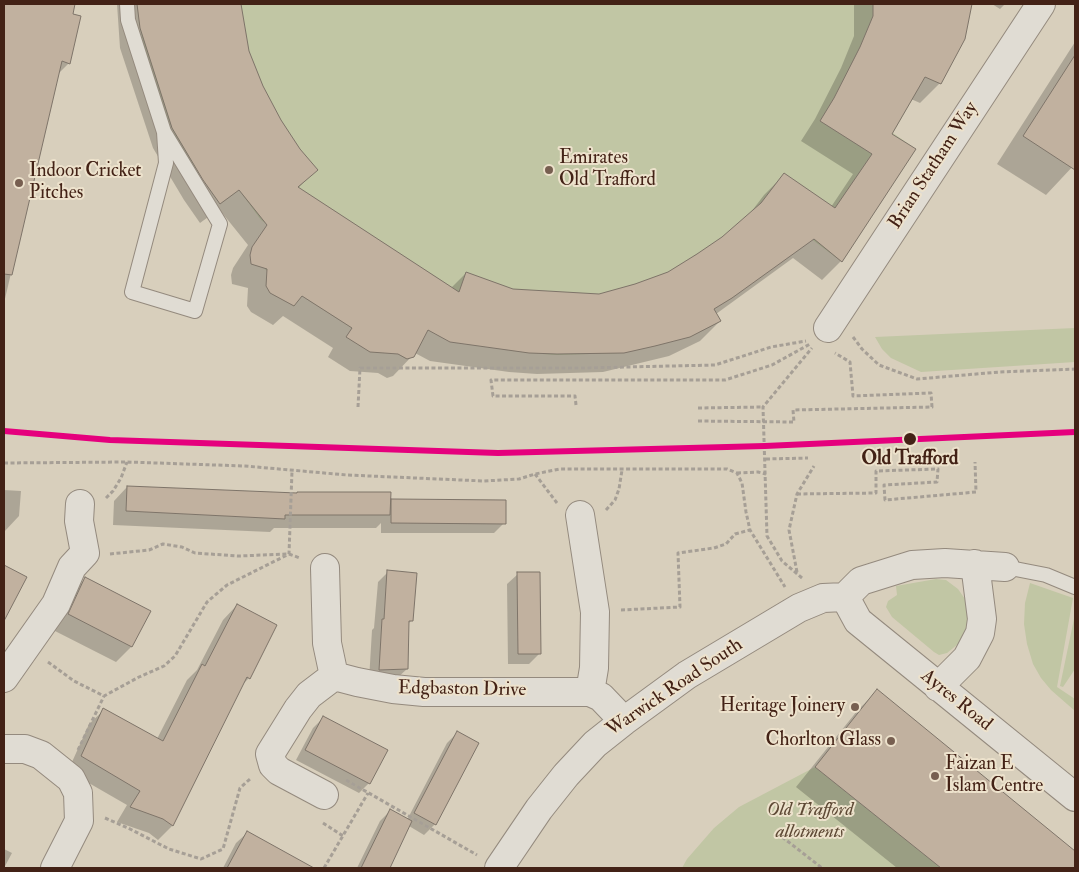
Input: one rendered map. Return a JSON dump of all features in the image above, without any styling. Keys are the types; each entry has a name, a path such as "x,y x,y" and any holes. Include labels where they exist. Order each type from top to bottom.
{"street":[{"name":"Brian Statham Way","path":"826,331 1041,4"},
{"path":"4,678 56,604 72,567 85,552 79,521 80,504"},
{"path":"580,515 595,612 594,668 590,692 601,697 624,721"},
{"name":"Warwick Road South","path":"504,859 566,775 595,744 687,675 822,601 878,574 912,565 944,563 1005,567"},
{"path":"938,686 967,658 980,632 982,619 975,564"},
{"path":"324,795 279,771 273,765 270,754 298,708 309,695 334,676 327,643 326,568"},
{"name":"Ayres Road","path":"822,601 858,621 1075,797"},
{"name":"Edgbaston Drive","path":"334,676 366,684 424,692 590,692"},
{"path":"4,749 24,749 42,754 71,779 78,793 79,821 55,868"}],"lane":[{"path":"127,4 128,20 164,132 220,224 195,311 132,292 166,163 164,132"},
{"path":"1005,567 1046,575 1075,587"}],"path":[{"path":"358,407 360,368 582,368 716,365 826,331 862,349 879,365 917,379 1000,372 1075,369"},
{"path":"576,405 575,396 493,396 491,380 725,380 772,365 826,331"},
{"path":"822,601 798,573 782,561 767,536 763,407 826,331"},
{"path":"698,421 794,422 793,410 932,407 931,393 853,396 850,362 826,331"},
{"path":"698,408 763,407"},
{"path":"766,459 808,458"},
{"path":"4,462 127,462 245,466 292,471 484,481 518,479 560,469 727,469 737,473 758,472 766,474"},
{"path":"80,504 102,502 113,491 127,462"},
{"path":"796,494 876,493 876,472 938,469 937,482 884,485 885,500 976,492 976,462"},
{"path":"798,573 788,530 796,494 814,466"},
{"path":"289,554 292,471"},
{"path":"737,473 742,482 750,530 822,601"},
{"path":"595,612 680,607 678,553 720,546 726,544 735,534 750,530"},
{"path":"85,552 112,554 149,550 163,544 195,553 238,556 289,554 326,568"},
{"path":"71,779 73,763 104,696 164,666 175,656 207,602 227,585 289,554"},
{"path":"30,641 54,667 74,681 104,696"},
{"path":"80,811 111,820 168,850 202,859 223,849 240,788 271,760"},
{"path":"343,836 316,818 324,795 344,778 477,855 504,859"},
{"path":"324,868 368,793"},
{"path":"777,833 822,868"}],"green space":[{"name":"Emirates Old Trafford","path":"137,4 972,4 965,39 941,84 908,69 920,86 893,133 916,149 842,262 762,202 755,209 756,280 714,309 721,321 690,337 624,353 557,355 467,344 470,333 422,326 424,338 415,355 406,359 388,348 385,353 370,352 352,328 302,296 294,306 270,293 266,286 266,279 270,273 251,262 275,230 261,220 239,190 220,204 181,148 161,106 148,67"},
{"path":"1075,328 1075,362 921,372 891,358 882,349 875,337"},
{"path":"936,579 946,580 958,589 965,599 968,609 968,622 963,640 947,653 939,655 892,617 886,607 888,601 897,595 896,586"},
{"path":"1030,583 1073,598 1057,687 1075,699 1075,711 1051,690 1033,664 1024,624 1025,603"},
{"path":"1075,614 1075,669 1063,687 1060,686"},
{"name":"Old Trafford allotments","path":"815,767 941,868 682,868 687,859 714,828 739,807"}],"building":[{"name":"Indoor Cricket Pitches","path":"4,4 75,4 73,14 81,16 70,64 62,61 12,275 4,274"},
{"path":"137,4 241,4 249,51 263,86 281,120 300,149 318,170 298,187 459,292 466,272 513,289 599,294 668,272 697,254 722,237 761,203 784,173 835,208 872,154 820,121 860,47 873,16 873,4 972,4 965,39 941,84 925,77 892,134 916,149 842,262 814,239 714,309 721,321 690,337 624,353 529,353 450,342 428,330 414,357 407,359 398,354 370,352 346,337 352,328 302,296 294,306 270,293 266,286 267,269 251,264 250,255 252,247 267,225 239,190 220,204 203,180 172,128 140,28"},
{"path":"1075,55 1075,170 1023,136"},
{"path":"127,486 297,493 391,492 390,515 285,515 285,519 126,511"},
{"path":"391,499 506,500 506,524 391,523"},
{"path":"4,565 27,577 4,621"},
{"path":"387,570 417,573 413,621 409,621 408,669 379,670"},
{"path":"517,572 540,572 541,654 518,654"},
{"path":"85,577 151,611 132,647 68,614"},
{"path":"237,604 277,625 250,679 247,677 173,826 163,819 130,807 140,791 81,756 103,708 163,741 202,664 205,666"},
{"path":"877,689 1075,851 1075,868 941,868 815,767"},
{"path":"323,716 388,750 370,784 305,750"},
{"path":"457,731 479,743 436,825 414,813"},
{"path":"390,809 412,821 390,868 361,868"},
{"path":"247,831 314,868 227,868"}],"transit line":[{"path":"4,431 110,440 498,453 765,446 1075,432"}],"place":[{"name":"Emirates Old Trafford","path":"549,170"},
{"name":"Indoor Cricket Pitches","path":"19,183"},
{"name":"Old Trafford","path":"910,439"},
{"name":"Heritage Joinery","path":"855,707"},
{"name":"Chorlton Glass","path":"891,741"},
{"name":"Faizan E Islam Centre","path":"935,776"}]}
